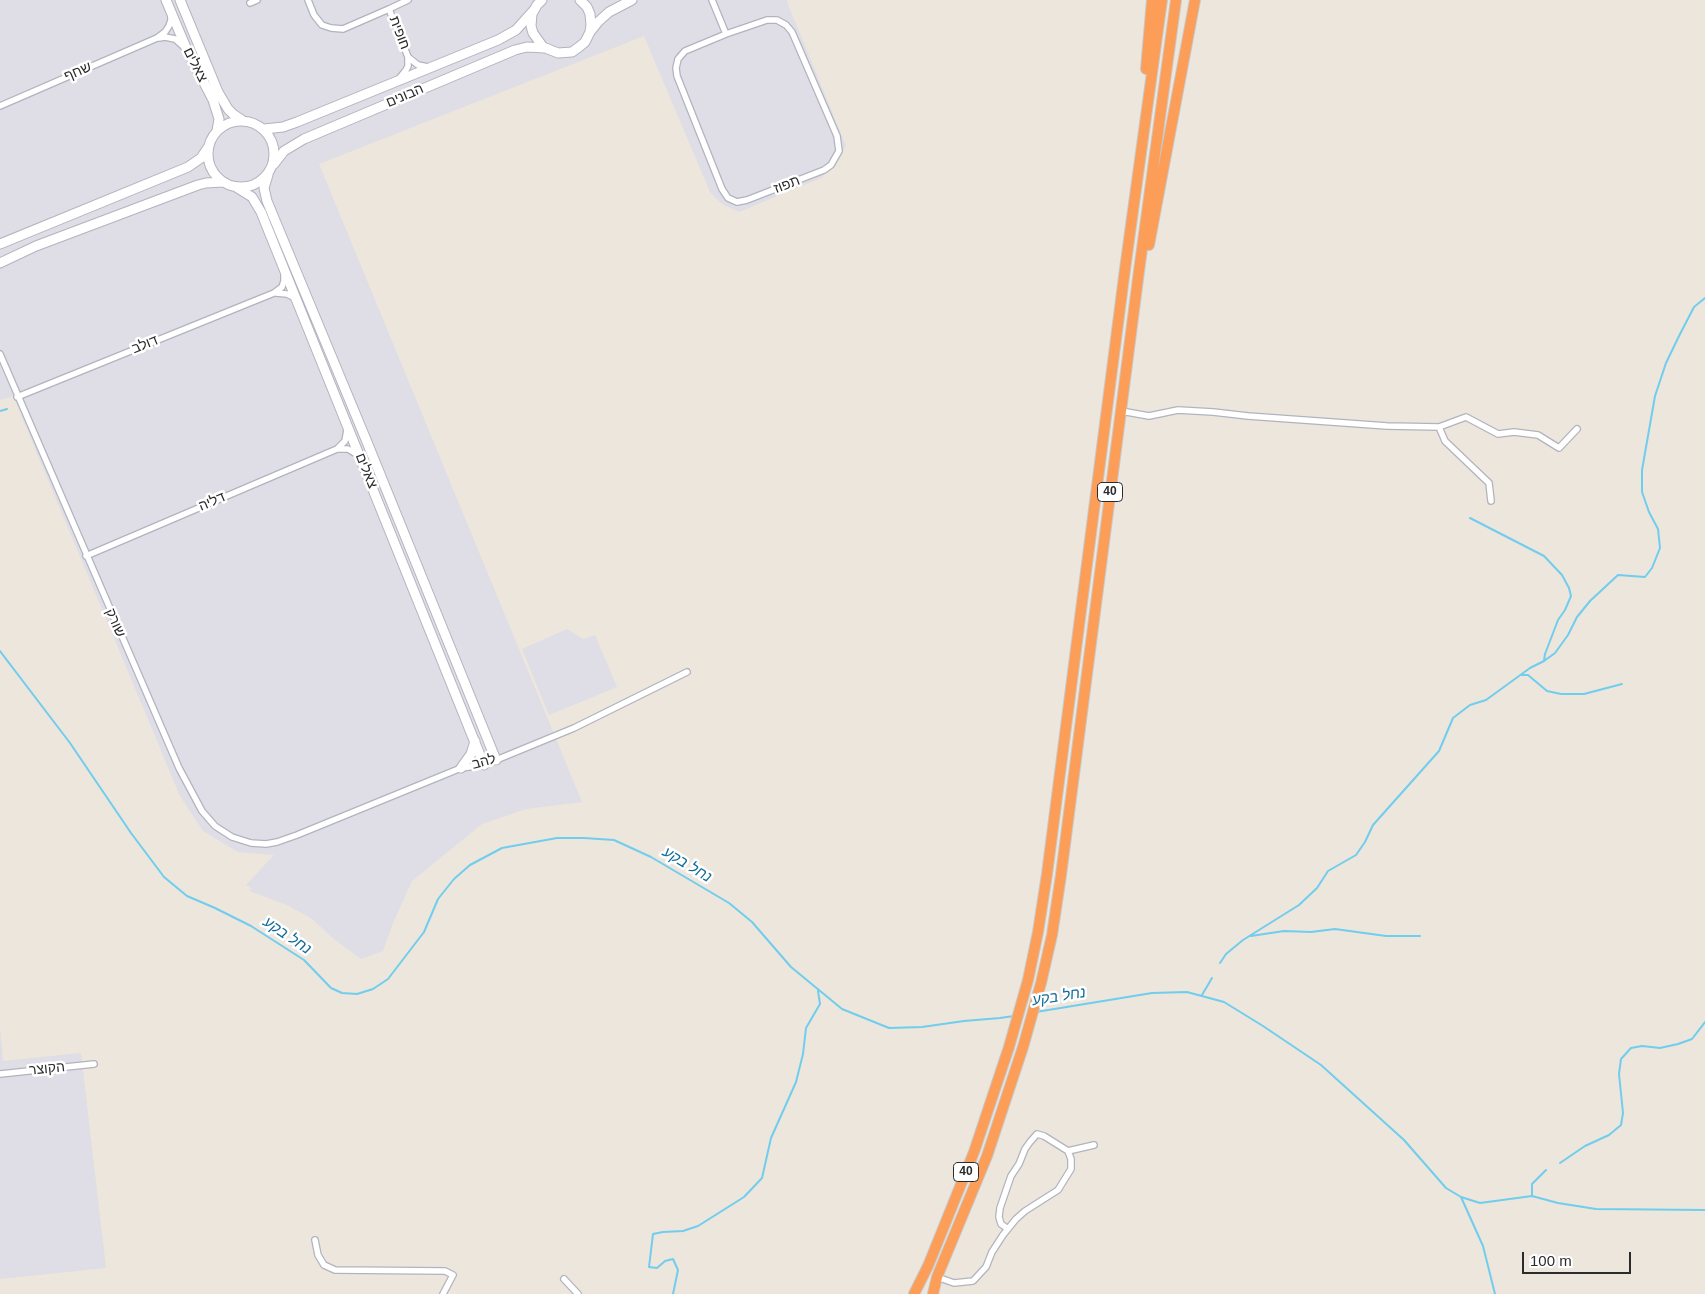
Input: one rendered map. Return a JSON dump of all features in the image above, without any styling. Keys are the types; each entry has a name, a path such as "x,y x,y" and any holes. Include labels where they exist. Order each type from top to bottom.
{"highway":[{"path":"1136,193 1152,0"},
{"name":"40","path":"914,1294 928,1266 974,1152 1009,1047 1028,980 1038,932 1048,874 1162,0"},
{"name":"40","path":"932,1294 987,1156 1023,1047 1052,935 1176,0"},
{"path":"1127,360 1195,0"}],"street":[{"name":"צאלים","path":"166,0 187,50 216,108 219,119 217,131"},
{"name":"צאלים","path":"180,0 218,92 233,114 243,120"},
{"path":"250,3 257,0"},
{"name":"חופית","path":"308,0 314,15 322,25 343,29 408,0"},
{"path":"580,0 587,7 590,14 590,32"},
{"path":"590,32 609,12 632,0"},
{"path":"712,0 726,34"},
{"path":"537,4 531,20 533,34 538,43 544,48"},
{"name":"הבונים","path":"264,129 283,127 297,122 498,40 516,30 537,4"},
{"name":"חופית","path":"389,9 408,57 418,65 431,68"},
{"path":"157,38 169,26 171,20 170,11"},
{"name":"תפוז","path":"767,20 777,20 786,24 792,32 837,136 839,151 831,165 824,170 792,184 737,202 728,198 718,180 677,76 676,68 678,60 685,51 726,34 767,20"},
{"name":"הבונים","path":"274,164 284,151 304,139 515,50 527,47 544,48 558,53 572,52 585,42 590,32"},
{"path":"157,38 175,39 187,50"},
{"name":"שחף","path":"0,106 157,38"},
{"name":"חופית","path":"395,83 406,70 408,57"},
{"path":"0,244 188,167 201,158 217,131 233,121 243,120 258,124 264,129 274,145 274,164 268,175 254,185 236,187 216,177 209,162 209,146"},
{"name":"צאלים","path":"268,175 264,188 267,201 368,442 496,760"},
{"path":"0,263 36,246 206,182 223,182"},
{"name":"צאלים","path":"236,187 248,193 257,204 484,764"},
{"path":"274,293 282,286 284,281 283,267"},
{"path":"274,293 292,295 297,300"},
{"name":"דולב","path":"17,397 274,293"},
{"name":"שורק","path":"0,354 179,768 202,811 222,832 232,837 250,843 266,844 277,842"},
{"path":"1120,411 1149,416 1178,410 1309,422 1439,427 1466,417 1498,434 1514,432 1538,435 1559,448 1577,429"},
{"path":"337,449 346,438 346,422"},
{"path":"1439,427 1445,442 1489,483 1491,501"},
{"path":"337,449 352,451 361,459"},
{"name":"דליה","path":"86,556 337,449"},
{"name":"להב","path":"277,842 461,768 496,760 574,728 687,672"},
{"path":"461,768 471,754 475,740"},
{"name":"הקוצר","path":"0,1074 94,1064"},
{"path":"938,1277 954,1283 973,1281 986,1267 992,1252 1008,1229 1025,1211 1058,1190 1071,1169 1068,1151 1053,1140 1037,1134 1025,1149 1019,1164 1011,1176 1000,1208 999,1217 1001,1224 1008,1229"},
{"path":"1068,1151 1094,1145"},
{"path":"315,1240 318,1255 324,1265 335,1270 445,1271 453,1274 443,1294"},
{"path":"564,1279 578,1294"}],"shaded area":[{"path":"0,0 788,0 787,2 846,146 837,161 821,178 739,212 722,204 710,192 644,36 319,164 582,802 526,809 482,824 412,881 383,951 361,959 334,939 311,918 287,905 249,891 252,888 246,885 274,855 238,852 203,831 180,796 13,396 0,400"},
{"path":"567,629 583,639 595,635 617,687 549,715 522,649"},
{"path":"0,1027 3,1061 81,1053 106,1268 0,1279"}],"waterway":[{"path":"1544,661 1555,653 1568,635 1577,617 1590,601 1618,575 1645,577 1652,568 1660,548 1658,529 1649,512 1642,492 1642,470 1655,396 1666,363 1679,336 1694,307 1705,298"},
{"path":"0,411 7,409"},
{"path":"1220,963 1226,954 1243,940 1299,905 1317,888 1328,871 1356,855 1373,825 1439,751 1453,718 1470,705 1486,700 1530,668 1544,661 1558,620 1571,596 1569,588 1562,575 1544,556 1470,518"},
{"name":"נחל בקע","path":"0,651 70,743 131,833 164,877 187,896 251,926 304,960 331,988 342,993 357,994 373,989 388,979 424,932 438,899 454,879 470,865 502,848 557,838 584,838 614,840 651,857 729,903 752,922 791,967 842,1009 889,1028 922,1027 1014,1016"},
{"path":"1522,675 1528,675 1547,691 1561,694 1584,694 1622,684"},
{"path":"1251,936 1284,931 1311,932 1335,929 1386,936 1420,936"},
{"path":"1202,995 1212,978"},
{"path":"673,1294 678,1270 673,1259 665,1261 657,1268 649,1267 653,1234 683,1231 698,1226 744,1197 762,1178 771,1138 796,1082 803,1054 806,1028 820,1004 818,991"},
{"name":"נחל בקע","path":"1036,1012 1152,993 1187,992 1224,1002 1321,1065 1404,1140 1446,1188 1461,1197 1480,1203 1532,1196 1558,1203 1596,1209 1705,1210"},
{"path":"1560,1163 1585,1146 1609,1135 1621,1125 1623,1113 1619,1074 1621,1059 1631,1048 1642,1046 1660,1048 1678,1044 1692,1039 1705,1022"},
{"path":"1532,1196 1532,1184 1546,1170"},
{"path":"1461,1197 1483,1246 1495,1294"}]}
